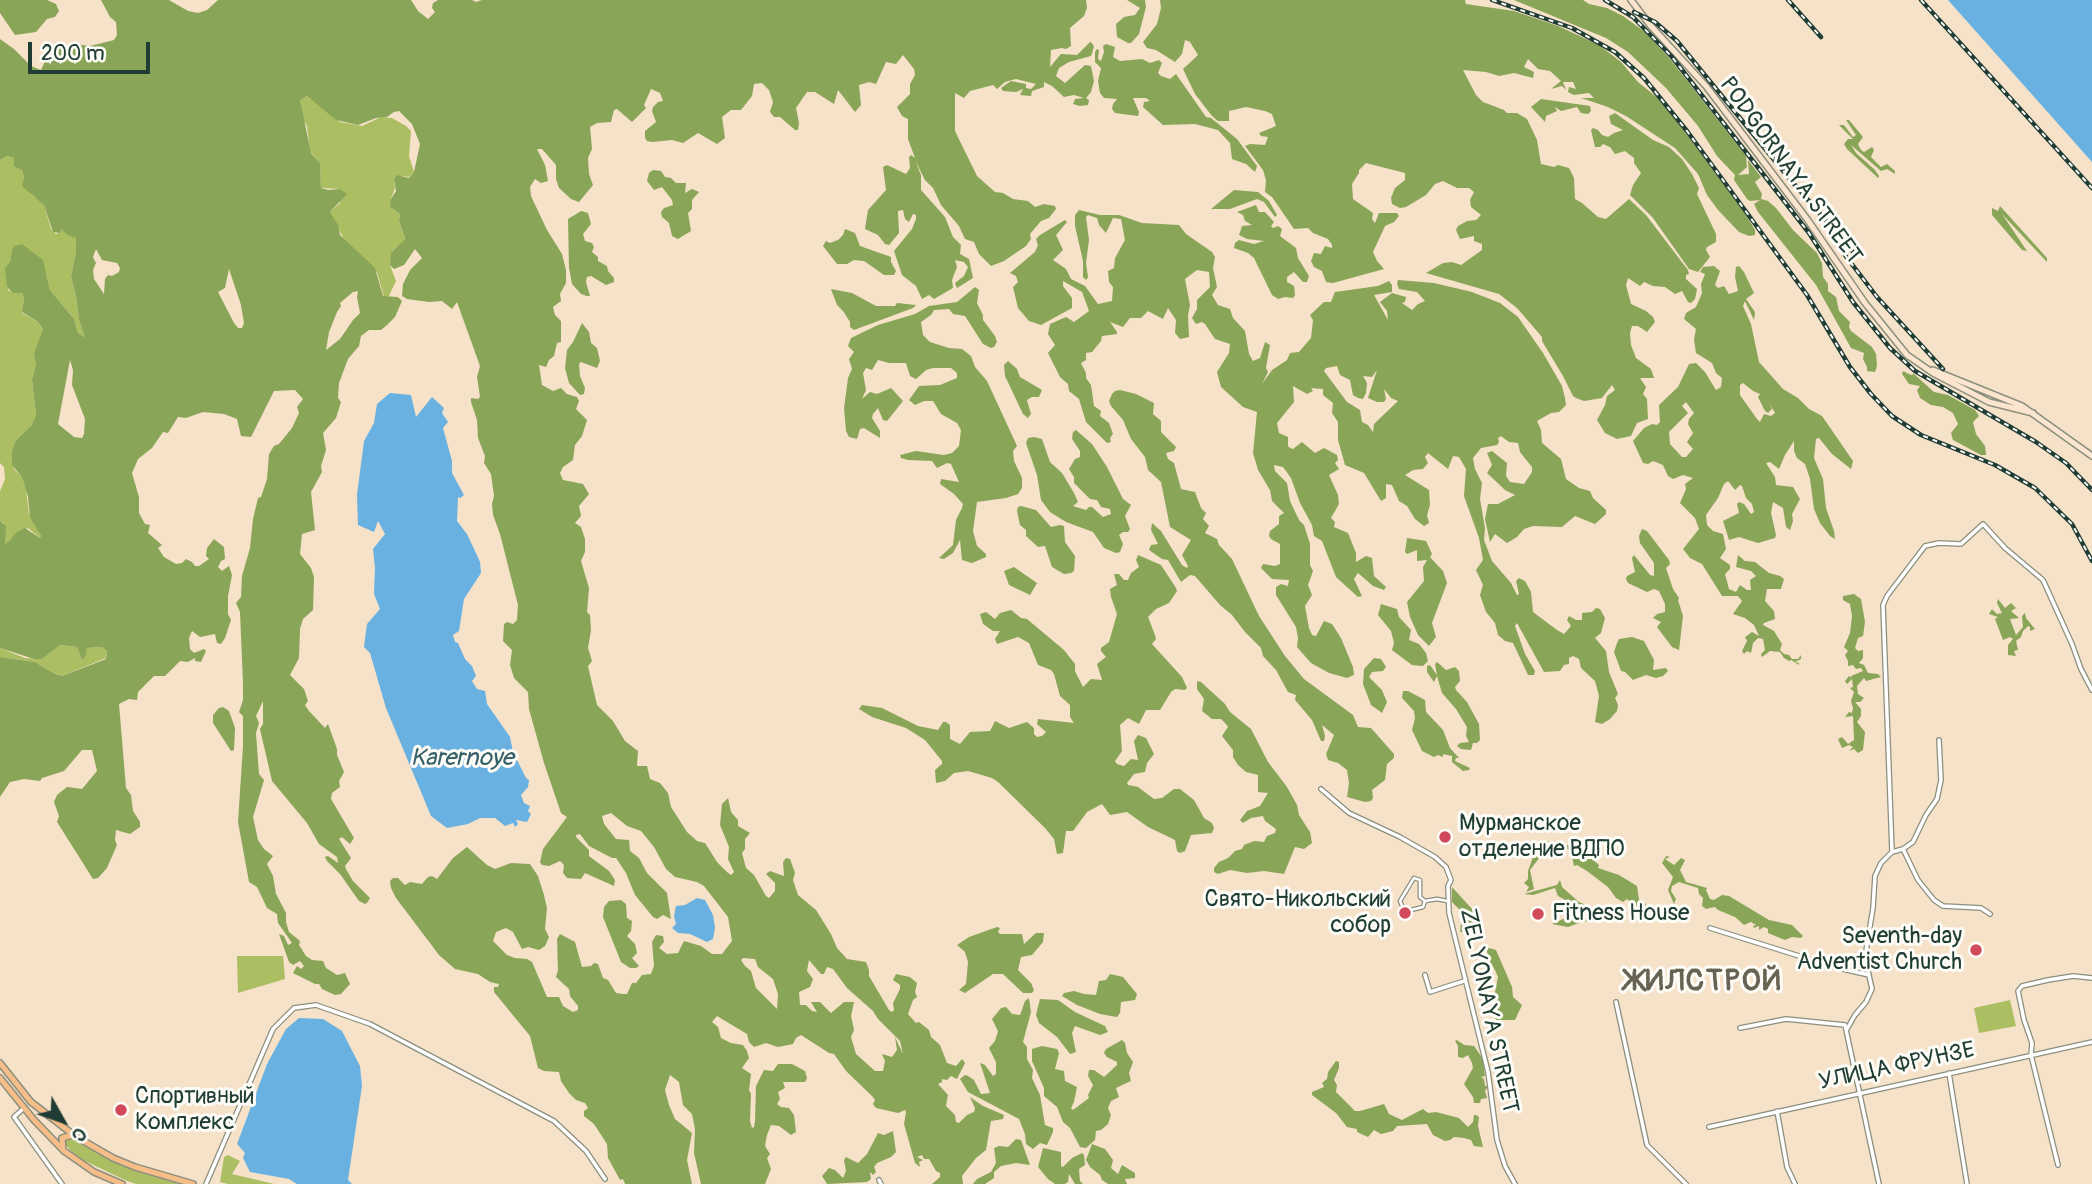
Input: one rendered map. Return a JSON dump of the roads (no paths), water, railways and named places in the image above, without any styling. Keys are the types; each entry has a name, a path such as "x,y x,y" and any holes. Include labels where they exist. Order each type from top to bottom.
{"main road":[{"name":"PODGORNAYA STREET","path":"1632,0 1650,25 1706,86 1807,219 1865,303 1907,355 1918,363 2014,402 2034,413 2092,456"},
{"path":"0,1063 31,1102 53,1140 64,1151 94,1172 122,1184"},
{"path":"0,1078 24,1108 113,1158 193,1184"},
{"path":"24,1108 31,1102"},
{"path":"53,1140 50,1131 57,1126 61,1127"},
{"path":"64,1151 62,1138 66,1135 75,1136"}],"street":[{"path":"1892,852 1883,605 1886,596 1925,546 1939,543 1961,544 1983,524 2005,548 2043,580 2092,690"},
{"path":"1847,1029 1872,989 1865,957 1873,913 1875,876 1881,863 1892,852 1913,842 1937,799 1941,780 1939,740"},
{"name":"ZELYONAYA STREET","path":"1321,789 1349,813 1436,857 1446,867 1451,880 1447,901 1464,981 1488,1072 1497,1140 1505,1166 1515,1184"},
{"path":"1903,849 1918,880 1934,901 1943,906 1980,908 1990,914"},
{"path":"1425,901 1423,907 1411,910 1403,908 1401,901 1414,878 1420,880 1420,897 1425,901 1447,901"},
{"path":"1710,928 1834,967 1870,975"},
{"path":"1425,975 1430,992 1464,981"},
{"path":"2058,1165 2018,991 2022,986 2073,976 2092,978"},
{"path":"1616,1002 1647,1145 1686,1184"},
{"path":"206,1184 273,1029 294,1008 316,1004 370,1024 554,1121 586,1151 605,1179"},
{"path":"1740,1028 1786,1019 1841,1024 1847,1029 1879,1184"},
{"name":"УЛИЦА ФРУНЗЕ","path":"1709,1127 2092,1042"},
{"path":"1948,1073 1967,1184"},
{"path":"24,1108 14,1117 62,1184"},
{"path":"1777,1111 1787,1167 1795,1184"}],"water":[{"path":"1948,0 2092,0 2092,162"},
{"name":"Karernoye","path":"390,393 411,395 416,417 432,397 444,408 442,413 448,422 443,428 452,461 452,473 464,495 458,497 457,521 475,551 481,573 464,599 459,631 453,635 465,659 472,666 476,676 472,681 477,689 485,691 487,704 510,737 513,752 529,780 528,787 521,795 524,803 530,806 528,811 531,814 527,822 516,820 518,824 515,827 513,823 505,826 495,818 480,818 468,824 447,828 431,816 386,708 370,653 364,647 367,624 380,609 374,594 373,549 385,534 378,521 374,532 358,525 357,495 364,441 374,423 377,404"},
{"path":"697,898 705,900 713,915 713,939 707,942 690,934 678,933 672,928 676,924 676,906 685,905"},
{"path":"299,1018 323,1019 342,1031 360,1066 362,1086 348,1180 352,1184 297,1184 289,1179 250,1172 243,1158 245,1153 237,1144 267,1064 286,1029"}],"railway":[{"path":"1492,0 1572,28 1615,52 1644,78 1687,131 1807,295 1850,367 1871,394 1892,416 1921,435 1995,465 2035,488 2072,524 2092,561"},
{"path":"1605,0 1633,17 1672,57 1809,233 1853,302 1890,348 1915,371 2036,442 2066,463 2092,490"},
{"path":"1788,0 1821,37"},
{"path":"1921,0 2092,188"},
{"path":"1634,12 1655,22 1677,41 1854,253"},
{"path":"1838,246 1877,297 1943,369"}],"place":[{"name":"Мурманское отделение ВДПО","path":"1445,837"},
{"name":"Свято-Никольский собор","path":"1405,913"},
{"name":"Fitness House","path":"1538,914"},
{"name":"Seventh-day Adventist Church","path":"1976,950"},
{"name":"Спортивный Комплекс","path":"121,1110"}],"district":[{"name":"ЖИЛСТРОЙ","path":"1704,982"}]}
